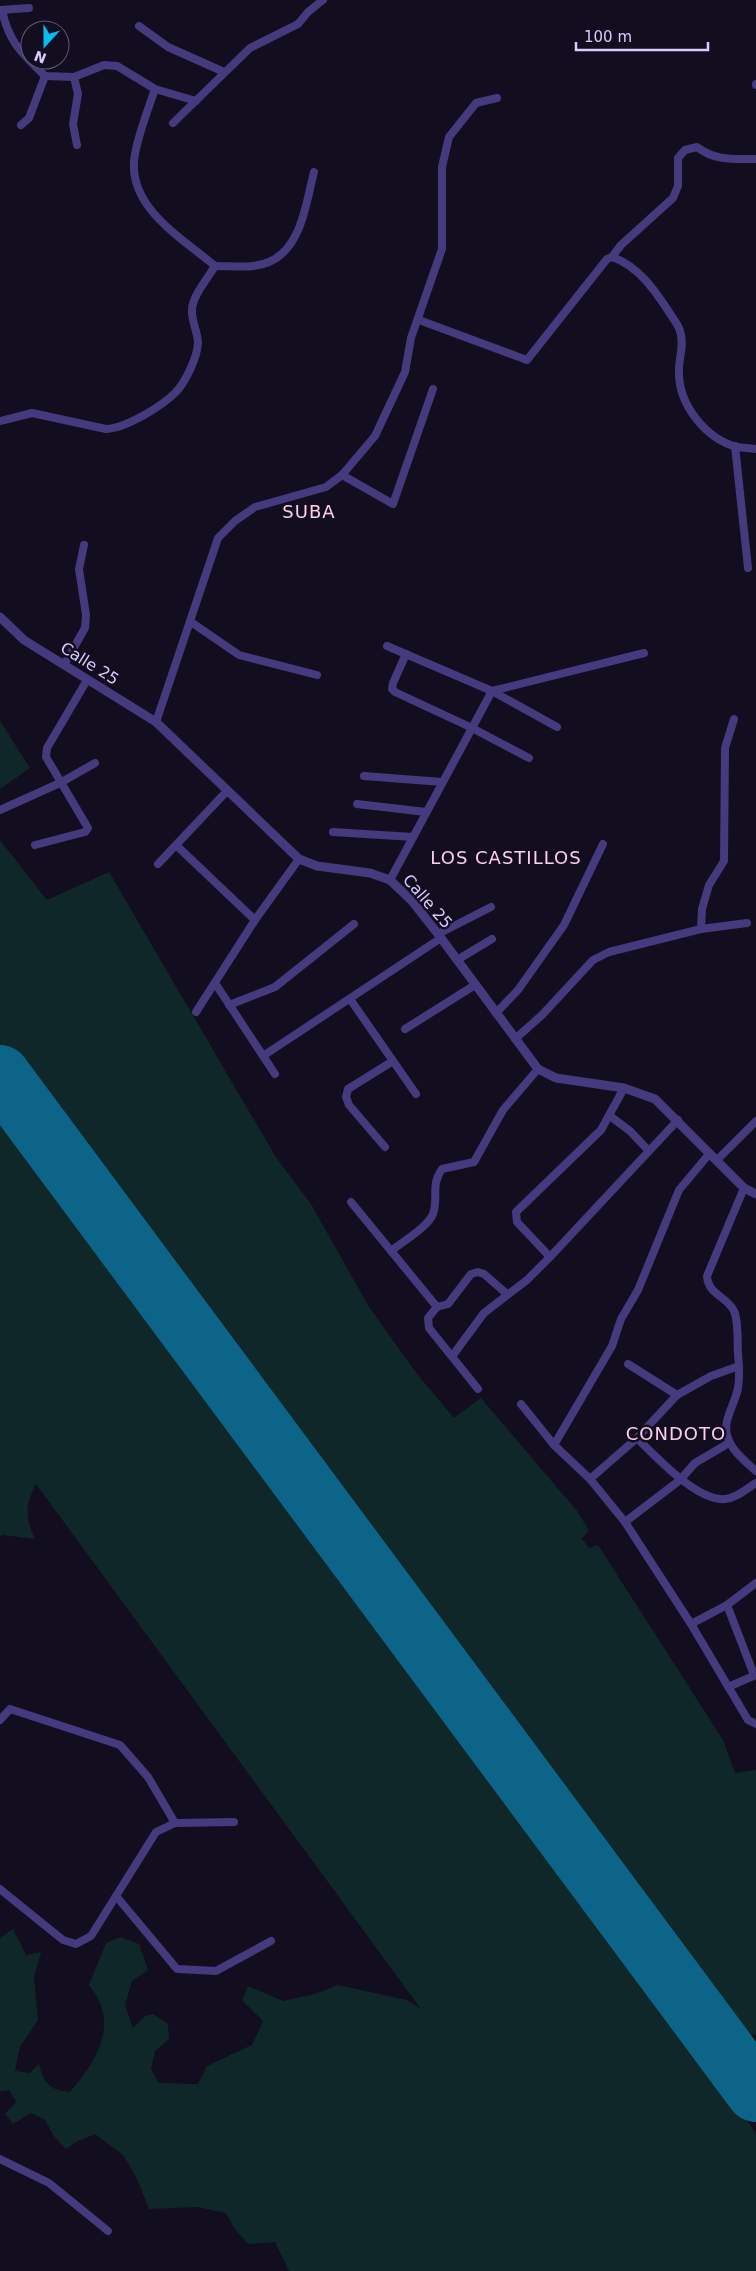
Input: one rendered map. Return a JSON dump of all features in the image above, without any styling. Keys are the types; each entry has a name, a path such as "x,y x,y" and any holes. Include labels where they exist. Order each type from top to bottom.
{"street":[{"path":"173,123 250,48 298,24 308,12 323,0"},
{"path":"30,8 1,10 6,29 14,43 45,76 74,77 111,64 155,89 196,101"},
{"path":"139,26 168,47 224,72"},
{"path":"21,125 28,118 45,76"},
{"path":"74,77 78,94 73,124 77,145"},
{"path":"155,89 135,155 134,168 140,195 152,213 215,266 247,266 268,262 281,255 296,237 314,172"},
{"path":"156,722 218,538 255,507 326,487 342,476 375,436 405,372 411,338 419,320 442,249 442,167 449,137 476,103 497,98"},
{"path":"419,320 527,360 607,259 612,257 621,245 673,198 678,186 678,158 685,150 697,147 708,156 756,159"},
{"path":"612,257 618,259 651,285 680,330 683,348 678,373 683,395 695,418 709,432 735,446 756,449"},
{"path":"0,421 32,413 106,429 117,429 139,418 176,392 187,376 198,343 192,310 194,301 215,266"},
{"path":"342,476 393,504 433,389"},
{"path":"735,446 748,568"},
{"path":"64,666 85,628 86,615 80,569 84,545"},
{"name":"Calle 25","path":"0,618 24,640 156,722 299,859 317,866 370,873 390,880 412,901 440,936 538,1069 556,1078 624,1088 655,1099 744,1188 756,1194"},
{"path":"191,622 239,655 317,675"},
{"path":"387,646 492,691 557,727"},
{"path":"390,880 470,727 492,691 644,653"},
{"path":"406,654 393,683 392,689 395,692 470,727 529,758"},
{"path":"35,845 87,830 46,757 46,752 87,680"},
{"path":"701,929 702,909 708,885 724,861 725,748 734,719"},
{"path":"0,810 60,783 95,763"},
{"path":"364,776 442,782"},
{"path":"158,864 227,791"},
{"path":"357,804 426,812"},
{"path":"333,832 413,838"},
{"path":"496,1013 518,990 564,925 603,844"},
{"path":"176,845 255,920"},
{"path":"196,1012 255,920 299,859"},
{"path":"263,1056 350,999 440,936 491,907"},
{"path":"515,1039 542,1015 593,960 609,952 701,929 746,923"},
{"path":"229,1005 275,987 354,924"},
{"path":"457,960 492,939"},
{"path":"214,983 274,1074"},
{"path":"405,1029 475,985"},
{"path":"350,999 416,1094"},
{"path":"385,1147 349,1105 346,1097 348,1089 393,1061"},
{"path":"391,1251 422,1227 432,1215 435,1178 442,1169 474,1162 502,1110 538,1069"},
{"path":"550,1257 517,1222 516,1212 601,1130 624,1088"},
{"path":"610,1116 630,1131 649,1151"},
{"path":"453,1355 484,1313 527,1280 678,1120"},
{"path":"554,1445 612,1346 621,1319 638,1290 679,1190 713,1156 756,1120"},
{"path":"744,1188 707,1276 707,1284 716,1295 728,1303 734,1312 739,1366 738,1386 727,1423 729,1443 737,1455 756,1471"},
{"path":"351,1202 437,1307"},
{"path":"478,1388 428,1324 428,1318 437,1307 448,1304 471,1274 478,1272 484,1274 507,1294"},
{"path":"628,1364 677,1395"},
{"path":"590,1479 637,1438 677,1395 711,1376 739,1366"},
{"path":"521,1404 554,1445 590,1479 625,1522 691,1624 728,1687 754,1724"},
{"path":"637,1438 680,1480 713,1498 724,1500 736,1497 756,1483"},
{"path":"625,1522 680,1480 695,1463 729,1443"},
{"path":"691,1624 727,1606 756,1583"},
{"path":"727,1606 755,1675 728,1687"},
{"path":"0,1720 10,1709 120,1746 148,1777 175,1823"},
{"path":"0,1889 63,1940 76,1944 91,1936 156,1832 175,1823 234,1822"},
{"path":"116,1896 176,1969 216,1971 271,1941"},
{"path":"0,2159 49,2183 108,2231"}],"green space":[{"path":"0,721 30,768 0,789"},
{"path":"0,840 47,900 109,872 277,1159 311,1204 369,1307 417,1374 454,1418 481,1398 577,1511 589,1530 582,1539 589,1548 598,1545 723,1740 735,1773 756,1770 756,2035 740,2033 0,1050"},
{"path":"0,1124 756,2133 756,2271 289,2271 275,2242 248,2244 234,2228 226,2213 198,2207 149,2209 138,2181 124,2156 95,2134 78,2141 66,2149 53,2135 45,2120 31,2113 13,2124 5,2114 16,2102 9,2090 0,2091 0,1938 13,1929 26,1955 41,1952 34,1977 38,2020 20,2047 15,2071 30,2073 39,2064 43,2077 49,2085 57,2090 70,2092 89,2067 102,2040 104,2027 103,2013 98,1999 89,1985 106,1943 120,1937 139,1944 148,1970 132,1981 125,2005 133,2028 145,2016 153,2014 168,2024 169,2039 155,2051 151,2069 159,2083 198,2084 207,2066 252,2045 263,2021 242,2000 248,1986 283,2001 315,1994 338,1985 407,2000 421,2009 36,1484 28,1505 29,1524 35,1539 3,1535 0,1537"}],"taxiway":[{"path":"716,2038 729,2049 756,2055"},
{"path":"756,2070 754,2078 756,2092"}],"runway":[{"path":"0,1075 756,2092"}],"district":[{"name":"SUBA","path":"309,512"},
{"name":"LOS CASTILLOS","path":"506,858"},
{"name":"CONDOTO","path":"676,1434"}]}
